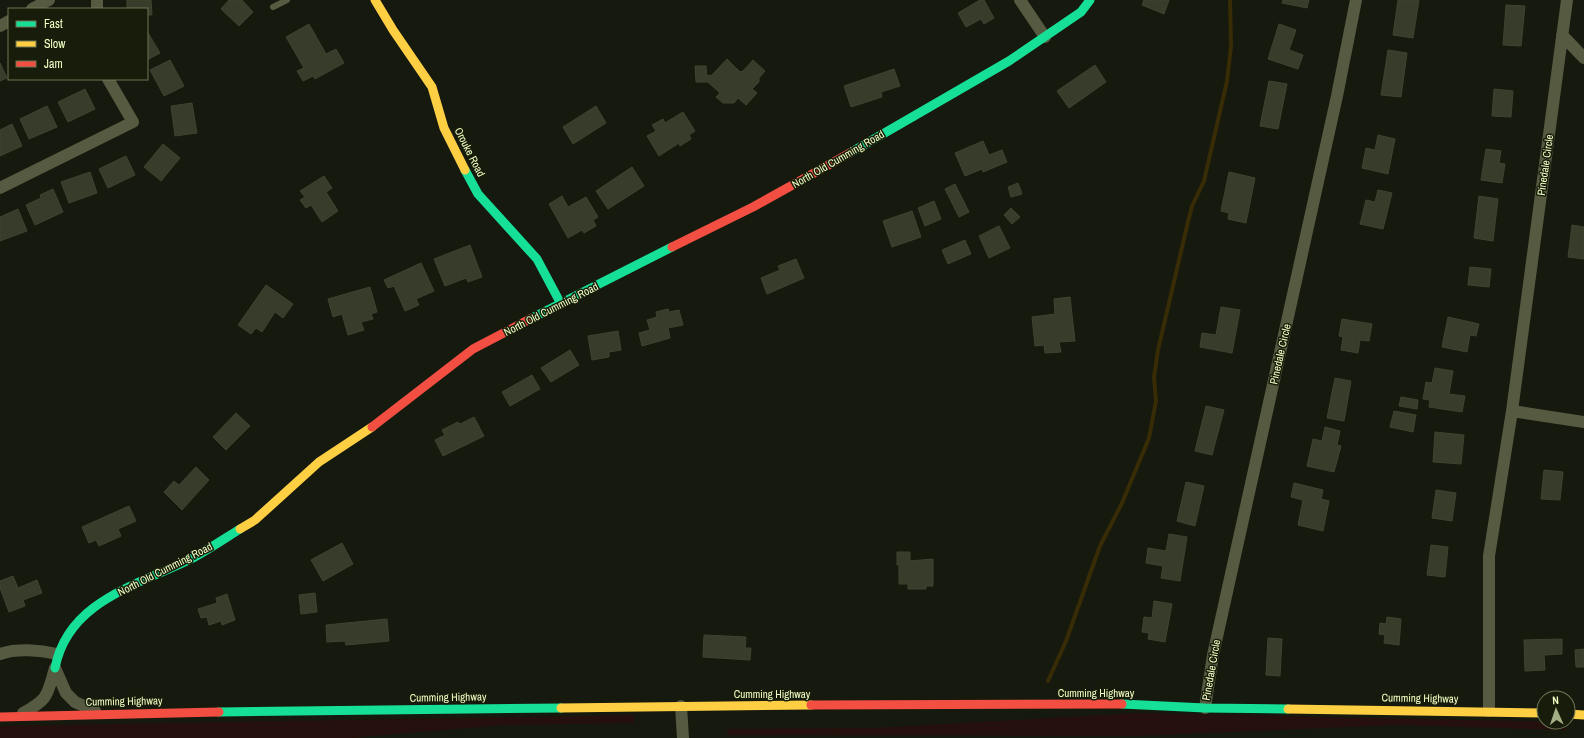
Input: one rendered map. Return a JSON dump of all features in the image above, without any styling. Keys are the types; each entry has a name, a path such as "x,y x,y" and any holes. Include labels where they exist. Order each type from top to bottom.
{"main road":[{"name":"Orouke Road","path":"375,0 393,30 432,87 444,128 478,194 537,259 561,304"},
{"name":"North Old Cumming Road","path":"55,668 57,654 62,644 72,627 81,617 101,602 194,557 255,520 319,462 386,416 473,349 772,197 1009,61 1045,38 1081,12 1090,0"},
{"name":"Cumming Highway","path":"0,716 681,706 1113,704 1204,708 1536,713"}],"street":[{"path":"34,8 49,0"},
{"path":"1020,0 1045,38"},
{"name":"Pinedale Circle","path":"1204,708 1213,655 1338,96 1356,0"},
{"name":"Pinedale Circle","path":"1489,711 1489,556 1512,411 1567,0"},
{"path":"1562,35 1584,58"},
{"path":"0,188 133,122 109,80"},
{"path":"1512,411 1584,422"},
{"path":"0,654 14,651 33,651 57,654"},
{"path":"55,668 66,692 75,702 102,714"},
{"name":"North Old Cumming Road","path":"17,716 39,704 47,694 55,668"},
{"path":"681,706 682,738"}],"lane":[{"path":"273,7 287,0"}],"shaded area":[{"path":"1136,713 1536,721 1536,729 1396,725 1137,736 727,735 728,729 876,728"},
{"path":"634,715 635,723 501,725 351,738 0,738 0,726"}],"building":[{"path":"127,0 151,0 152,15 148,15 148,8 127,8"},
{"path":"229,0 242,0 253,12 239,26 221,9"},
{"path":"980,0 984,0 994,18 984,24 981,19 966,27 958,13"},
{"path":"1144,0 1169,0 1164,14 1142,5"},
{"path":"1283,0 1309,0 1307,8 1282,3"},
{"path":"1398,0 1419,0 1413,38 1393,35"},
{"path":"1506,5 1525,6 1521,46 1503,45"},
{"path":"309,24 326,54 336,49 344,63 315,79 313,76 303,81 297,71 304,68 286,37"},
{"path":"1279,24 1296,30 1289,50 1303,55 1298,69 1268,59"},
{"path":"148,33 160,53 148,59"},
{"path":"1388,50 1407,53 1401,97 1381,95"},
{"path":"727,59 740,72 743,71 753,60 765,71 759,78 759,82 752,89 757,93 746,105 738,98 734,103 723,103 716,97 720,93 708,82 696,82 695,66 706,66 707,76 712,75"},
{"path":"170,60 184,86 164,96 150,70"},
{"path":"0,63 7,78 0,81"},
{"path":"1095,65 1106,82 1069,108 1057,91"},
{"path":"894,69 900,86 881,92 882,97 851,107 844,86"},
{"path":"1269,81 1287,84 1278,129 1260,126"},
{"path":"85,89 95,109 68,122 58,102"},
{"path":"1494,89 1513,91 1511,117 1492,116"},
{"path":"192,103 197,133 175,136 171,106"},
{"path":"47,106 57,127 29,139 20,119"},
{"path":"596,106 606,123 573,144 563,127"},
{"path":"683,112 695,131 689,135 691,139 680,146 679,143 659,156 647,136 656,131 652,125 663,119 665,123"},
{"path":"12,124 22,146 0,156 0,130"},
{"path":"1378,135 1395,139 1388,174 1362,168 1366,148 1375,150"},
{"path":"983,141 989,155 1002,150 1007,162 983,172 982,169 965,176 955,153"},
{"path":"163,144 180,158 161,181 144,167"},
{"path":"1486,149 1501,151 1499,163 1505,164 1502,183 1481,180"},
{"path":"126,156 135,175 108,188 99,169"},
{"path":"632,167 644,186 608,209 596,191"},
{"path":"90,172 97,193 69,203 61,182"},
{"path":"1229,172 1255,178 1246,223 1228,219 1229,213 1221,211"},
{"path":"324,176 332,188 326,192 338,211 322,222 311,205 306,208 300,200 305,197 300,191"},
{"path":"1018,183 1022,194 1011,197 1008,187"},
{"path":"955,184 969,212 959,217 945,189"},
{"path":"53,189 63,212 35,225 26,205 41,198 40,195"},
{"path":"1378,190 1392,193 1383,229 1360,224 1366,200 1375,202"},
{"path":"562,196 568,207 586,197 598,217 593,220 596,226 584,233 582,230 568,238 549,204"},
{"path":"1479,196 1498,199 1493,241 1474,238"},
{"path":"934,201 941,219 925,226 918,208"},
{"path":"1011,208 1020,217 1012,224 1004,215"},
{"path":"18,209 27,231 0,241 0,217"},
{"path":"912,211 921,237 892,247 883,221"},
{"path":"1572,225 1584,227 1584,259 1568,257"},
{"path":"999,226 1010,248 989,258 979,236"},
{"path":"965,240 971,254 948,264 942,250"},
{"path":"470,245 482,277 468,282 466,278 445,286 434,259"},
{"path":"796,259 804,278 767,294 761,278 780,270 778,266"},
{"path":"421,263 434,291 416,299 419,305 405,311 394,286 388,288 384,280"},
{"path":"1470,267 1491,269 1489,287 1468,285"},
{"path":"266,285 293,304 283,318 275,312 262,332 256,328 251,334 238,325"},
{"path":"370,287 377,312 371,314 373,319 361,322 364,330 348,335 342,314 333,317 328,299"},
{"path":"1070,297 1075,341 1059,342 1061,352 1045,353 1044,345 1035,346 1032,317 1055,314 1054,299"},
{"path":"1221,307 1240,310 1232,353 1200,347 1202,333 1216,335"},
{"path":"668,309 669,312 679,310 683,325 668,328 670,338 642,346 639,333 650,330 647,320 657,317 656,312"},
{"path":"1448,317 1479,324 1476,336 1470,335 1467,352 1442,347"},
{"path":"1342,319 1372,324 1369,341 1360,340 1358,353 1341,350 1343,337 1339,336"},
{"path":"618,331 621,350 609,352 609,357 592,360 588,336"},
{"path":"570,350 579,365 551,382 541,368"},
{"path":"1435,368 1453,371 1449,394 1465,396 1462,412 1429,407 1430,400 1423,399 1426,382 1432,383"},
{"path":"532,375 540,389 510,406 502,392"},
{"path":"1335,378 1351,381 1344,421 1327,418"},
{"path":"1401,397 1418,400 1417,409 1399,406"},
{"path":"1206,406 1224,410 1212,455 1195,451"},
{"path":"1394,411 1416,415 1413,432 1390,427"},
{"path":"236,413 250,426 226,450 213,437"},
{"path":"474,417 484,436 443,456 435,440 445,435 442,430 458,422 460,424"},
{"path":"1325,427 1340,431 1337,445 1341,446 1334,472 1307,466 1313,439 1322,441"},
{"path":"1435,432 1464,435 1461,464 1433,462"},
{"path":"196,467 209,480 182,510 164,492 174,481 179,485"},
{"path":"1544,470 1563,472 1560,500 1541,499"},
{"path":"1186,482 1204,486 1195,526 1177,521"},
{"path":"1294,483 1323,490 1321,499 1329,501 1323,531 1298,525 1303,500 1291,497"},
{"path":"1436,490 1456,493 1452,521 1432,518"},
{"path":"129,506 136,521 118,529 121,536 99,546 96,540 89,543 82,527"},
{"path":"1169,534 1187,537 1180,581 1161,578 1163,566 1146,563 1148,548 1166,551"},
{"path":"342,543 353,564 323,581 311,560"},
{"path":"1431,545 1448,547 1445,577 1427,575"},
{"path":"897,552 910,552 910,561 933,559 933,586 926,586 926,589 908,589 908,584 899,584"},
{"path":"13,576 18,588 37,580 42,593 23,600 25,606 9,612 0,588 0,581"},
{"path":"315,593 317,612 301,614 299,595"},
{"path":"227,594 235,620 222,625 221,621 209,625 207,617 201,618 198,609 217,603 216,598"},
{"path":"1154,601 1172,604 1165,642 1148,639 1149,633 1142,632 1144,617 1152,618"},
{"path":"1387,617 1401,619 1399,645 1384,643 1385,635 1379,634 1380,623 1386,624"},
{"path":"387,619 389,641 346,645 345,641 327,642 326,625"},
{"path":"704,635 746,637 745,648 751,648 750,660 703,657"},
{"path":"1268,638 1282,639 1280,676 1266,675"},
{"path":"1562,639 1562,654 1544,655 1545,670 1525,671 1524,640"},
{"path":"1584,649 1584,667 1576,667 1575,650"}],"waterway":[{"path":"1048,681 1066,641 1100,546 1122,503 1149,438 1156,401 1154,377 1158,350 1192,206 1204,181 1227,81 1231,46 1230,0"}],"traffic: fast":[{"path":"850,153 1009,61 1081,12 1090,0"},
{"path":"465,170 478,194 537,259 561,304"},
{"path":"532,318 672,247"},
{"path":"55,668 62,645 74,626 90,610 129,587 193,558 240,529"},
{"path":"1122,704 1205,708 1288,709"},
{"path":"219,712 561,708"}],"traffic: slow":[{"path":"375,0 393,30 432,87 444,128 465,170"},
{"path":"240,529 255,520 319,462 372,427"},
{"path":"561,708 811,705"},
{"path":"1288,709 1536,713"},
{"path":"1576,714 1584,715"}],"traffic: jam":[{"path":"672,247 753,207 850,153"},
{"path":"372,427 473,349 532,318"},
{"path":"811,705 1122,704"},
{"path":"0,717 219,712"}]}
